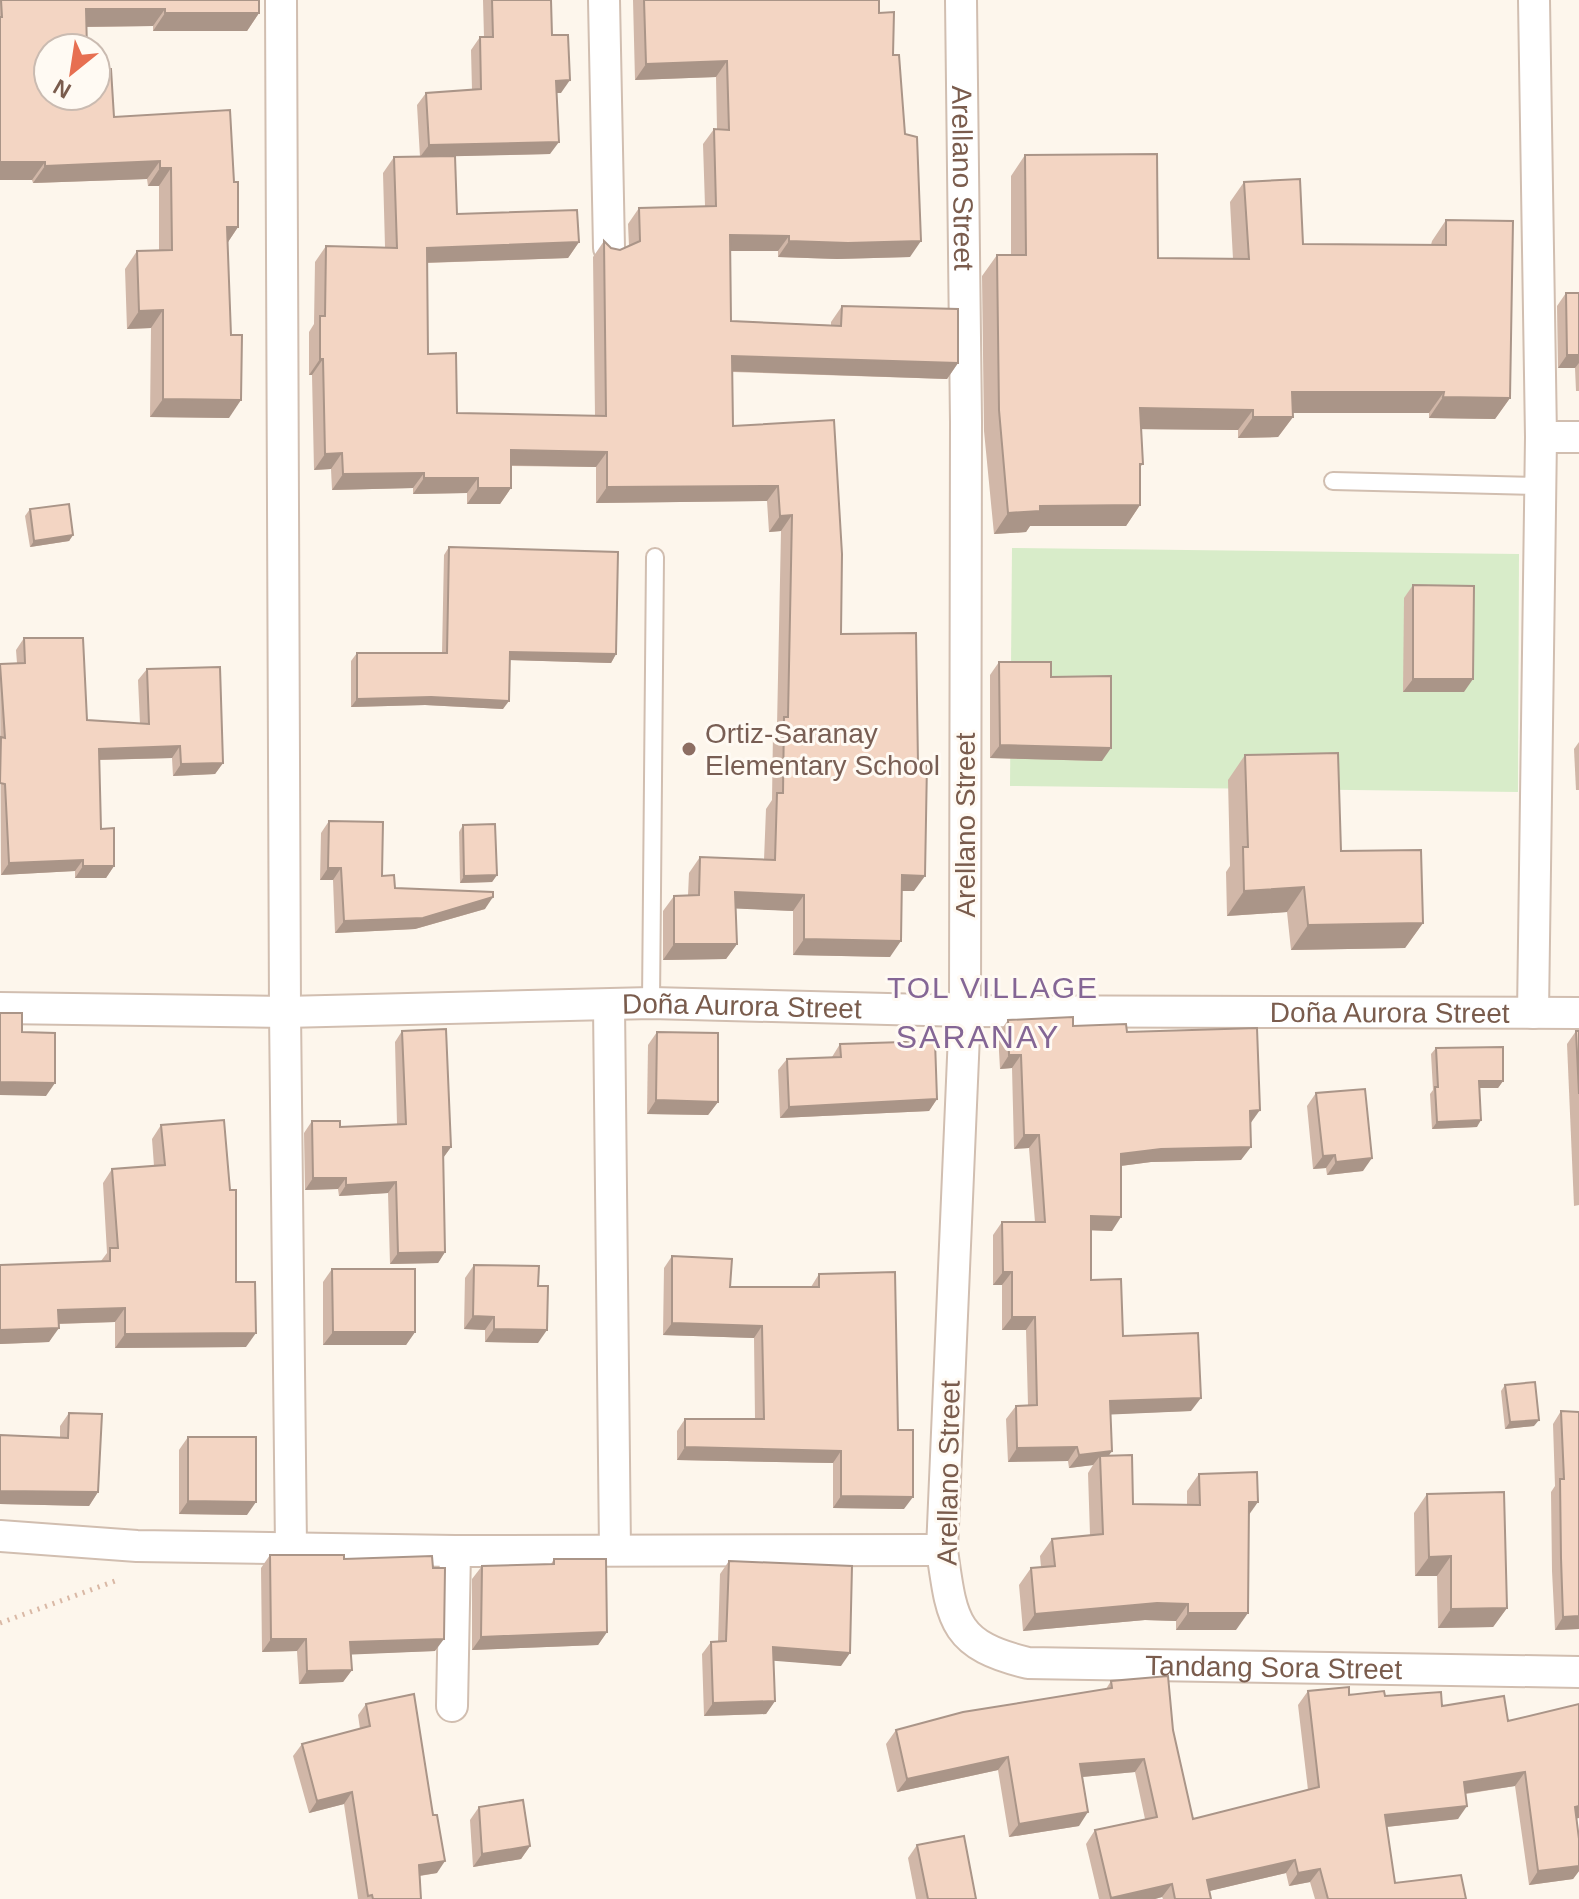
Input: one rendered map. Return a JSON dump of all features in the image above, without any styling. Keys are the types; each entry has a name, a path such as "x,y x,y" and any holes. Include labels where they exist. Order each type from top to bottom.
{"street":[{"path":"281,0 285,1012 291,1547"},
{"path":"604,0 609,248"},
{"name":"Arellano Street","path":"961,0 966,422 965,1011 942,1550 949,1600 957,1621 974,1643"},
{"path":"1533,1013 1541,486 1534,0"},
{"path":"1541,437 1579,437"},
{"name":"Doña Aurora Street","path":"0,1008 285,1012 651,1003 965,1011 1579,1013"},
{"path":"609,1006 615,1550"},
{"path":"0,1536 137,1546 455,1551 942,1550"},
{"path":"452,1706 455,1551"},
{"name":"Tandang Sora Street","path":"974,1643 998,1656 1028,1663 1579,1672"}],"lane":[{"path":"1333,481 1541,486"},
{"path":"651,1003 655,557"}],"path":[{"path":"0,1623 128,1576 137,1546"}],"green space":[{"path":"1012,548 1519,554 1518,792 1010,786"}],"building":[{"path":"1,0 259,0 259,13 86,9 87,32 32,32 32,112 112,112 112,85 114,117 230,110 234,182 238,182 238,227 227,227 231,335 242,335 241,400 163,399 163,310 139,311 137,251 172,250 171,168 160,168 160,161 45,166 45,162 0,162"},
{"path":"492,0 551,0 552,35 568,35 570,80 556,81 559,142 429,145 426,93 481,89 480,37 493,37"},
{"path":"644,0 879,0 879,13 894,12 893,55 899,55 905,134 917,137 921,241 848,243 789,241 789,236 730,235 731,321 841,326 842,306 958,309 958,363 732,356 733,426 834,420 842,554 841,634 916,633 918,763 927,763 925,876 902,875 901,941 804,939 804,895 735,892 737,944 674,944 674,896 699,895 700,857 775,860 777,793 783,793 784,717 788,717 792,515 780,516 778,486 607,487 607,452 511,450 511,488 478,488 478,478 424,478 424,473 343,474 342,453 325,454 320,316 325,316 326,246 397,248 394,157 455,156 457,214 577,210 579,242 427,248 428,354 456,353 457,413 606,416 604,241 611,248 620,250 640,241 639,208 716,206 714,129 729,130 727,61 646,64"},
{"path":"1157,154 1158,258 1249,259 1244,182 1300,179 1303,244 1446,245 1446,220 1513,221 1510,398 1443,397 1444,392 1292,392 1293,417 1253,417 1253,410 1140,408 1143,464 1140,464 1140,505 1040,506 1040,511 1008,513 999,410 997,255 1026,255 1025,155"},
{"path":"1566,293 1579,293 1579,355 1567,355"},
{"path":"69,504 73,535 34,541 30,509"},
{"path":"449,547 618,552 616,654 510,652 509,701 431,697 357,699 357,653 447,653"},
{"path":"1413,585 1474,586 1473,679 1413,679"},
{"path":"24,638 83,638 87,720 149,724 147,669 220,667 223,763 181,764 180,746 99,749 101,829 114,828 114,866 83,866 83,860 9,863 5,784 0,783 1,737 5,738 0,664 25,663"},
{"path":"999,662 1051,662 1051,677 1111,676 1111,748 1000,745"},
{"path":"1338,753 1341,851 1421,850 1423,923 1308,925 1304,887 1244,891 1243,847 1248,847 1245,755"},
{"path":"329,821 383,822 382,876 394,875 395,888 493,892 493,897 423,918 344,921 341,868 328,868"},
{"path":"495,824 497,875 464,876 463,825"},
{"path":"0,1013 22,1013 22,1032 55,1033 55,1083 0,1082"},
{"path":"1073,1017 1073,1026 1126,1024 1127,1032 1257,1028 1260,1110 1250,1111 1251,1147 1161,1149 1121,1154 1121,1217 1091,1216 1091,1280 1121,1279 1123,1336 1198,1333 1201,1398 1110,1401 1112,1451 1079,1455 1077,1447 1017,1448 1016,1406 1037,1405 1035,1317 1012,1317 1012,1272 1003,1272 1002,1222 1045,1222 1039,1135 1024,1135 1021,1055 1009,1055 1008,1020"},
{"path":"446,1029 451,1147 443,1147 445,1252 398,1253 396,1182 346,1185 346,1178 313,1178 312,1121 340,1121 340,1127 406,1124 402,1031"},
{"path":"1576,1031 1579,1031 1579,1094"},
{"path":"657,1032 718,1033 718,1102 656,1100"},
{"path":"935,1041 937,1099 789,1107 787,1059 841,1057 840,1044"},
{"path":"1503,1047 1503,1081 1479,1081 1481,1120 1437,1122 1436,1048"},
{"path":"1365,1089 1372,1158 1336,1162 1335,1155 1323,1156 1316,1093"},
{"path":"224,1120 230,1190 236,1190 236,1282 255,1282 256,1333 125,1334 125,1308 58,1310 59,1328 0,1330 0,1265 110,1261 110,1248 118,1248 112,1169 165,1165 161,1125"},
{"path":"672,1256 732,1259 730,1287 819,1287 819,1274 895,1272 898,1430 913,1430 913,1497 841,1496 841,1451 685,1447 685,1419 764,1419 762,1326 672,1323"},
{"path":"474,1265 539,1266 538,1286 548,1286 547,1330 494,1329 494,1317 473,1316"},
{"path":"332,1269 415,1269 415,1332 333,1332"},
{"path":"1535,1382 1539,1420 1510,1422 1505,1385"},
{"path":"1561,1411 1579,1412 1579,1616 1563,1617 1560,1479 1564,1479"},
{"path":"69,1413 102,1414 98,1492 0,1491 0,1435 68,1438"},
{"path":"188,1437 256,1437 256,1502 188,1501"},
{"path":"1132,1455 1133,1504 1200,1505 1199,1474 1257,1472 1258,1502 1249,1502 1248,1613 1188,1613 1188,1604 1157,1603 1035,1614 1031,1568 1055,1566 1052,1539 1103,1534 1100,1456"},
{"path":"1504,1492 1507,1608 1451,1609 1451,1556 1429,1557 1427,1494"},
{"path":"270,1555 344,1555 344,1559 432,1556 433,1568 445,1568 444,1639 350,1642 352,1670 307,1671 306,1639 271,1639"},
{"path":"554,1559 606,1559 607,1632 481,1637 482,1566 554,1564"},
{"path":"729,1561 852,1566 850,1653 773,1647 775,1701 713,1703 711,1642 726,1641"},
{"path":"1168,1676 1173,1730 1193,1819 1319,1787 1308,1691 1349,1687 1349,1695 1384,1691 1385,1696 1441,1692 1442,1706 1504,1696 1508,1721 1579,1704 1579,1806 1575,1807 1579,1866 1538,1871 1525,1772 1464,1782 1467,1806 1385,1815 1395,1883 1461,1875 1466,1899 1328,1899 1320,1869 1298,1873 1295,1860 1207,1880 1211,1899 1175,1899 1172,1884 1111,1898 1095,1830 1157,1817 1144,1759 1080,1764 1088,1812 1019,1824 1008,1757 907,1779 896,1730 963,1712 1112,1688 1111,1681"},
{"path":"414,1694 433,1815 437,1815 445,1861 419,1865 421,1899 373,1899 372,1895 368,1896 352,1792 317,1801 302,1744 370,1726 366,1704"},
{"path":"523,1800 530,1846 482,1854 479,1807"},
{"path":"964,1836 976,1899 928,1899 917,1845"}],"place":[{"name":"Ortiz-Saranay Elementary School","path":"689,749"}],"district":[{"name":"TOL VILLAGE","path":"993,988"},
{"name":"SARANAY","path":"978,1037"}]}
